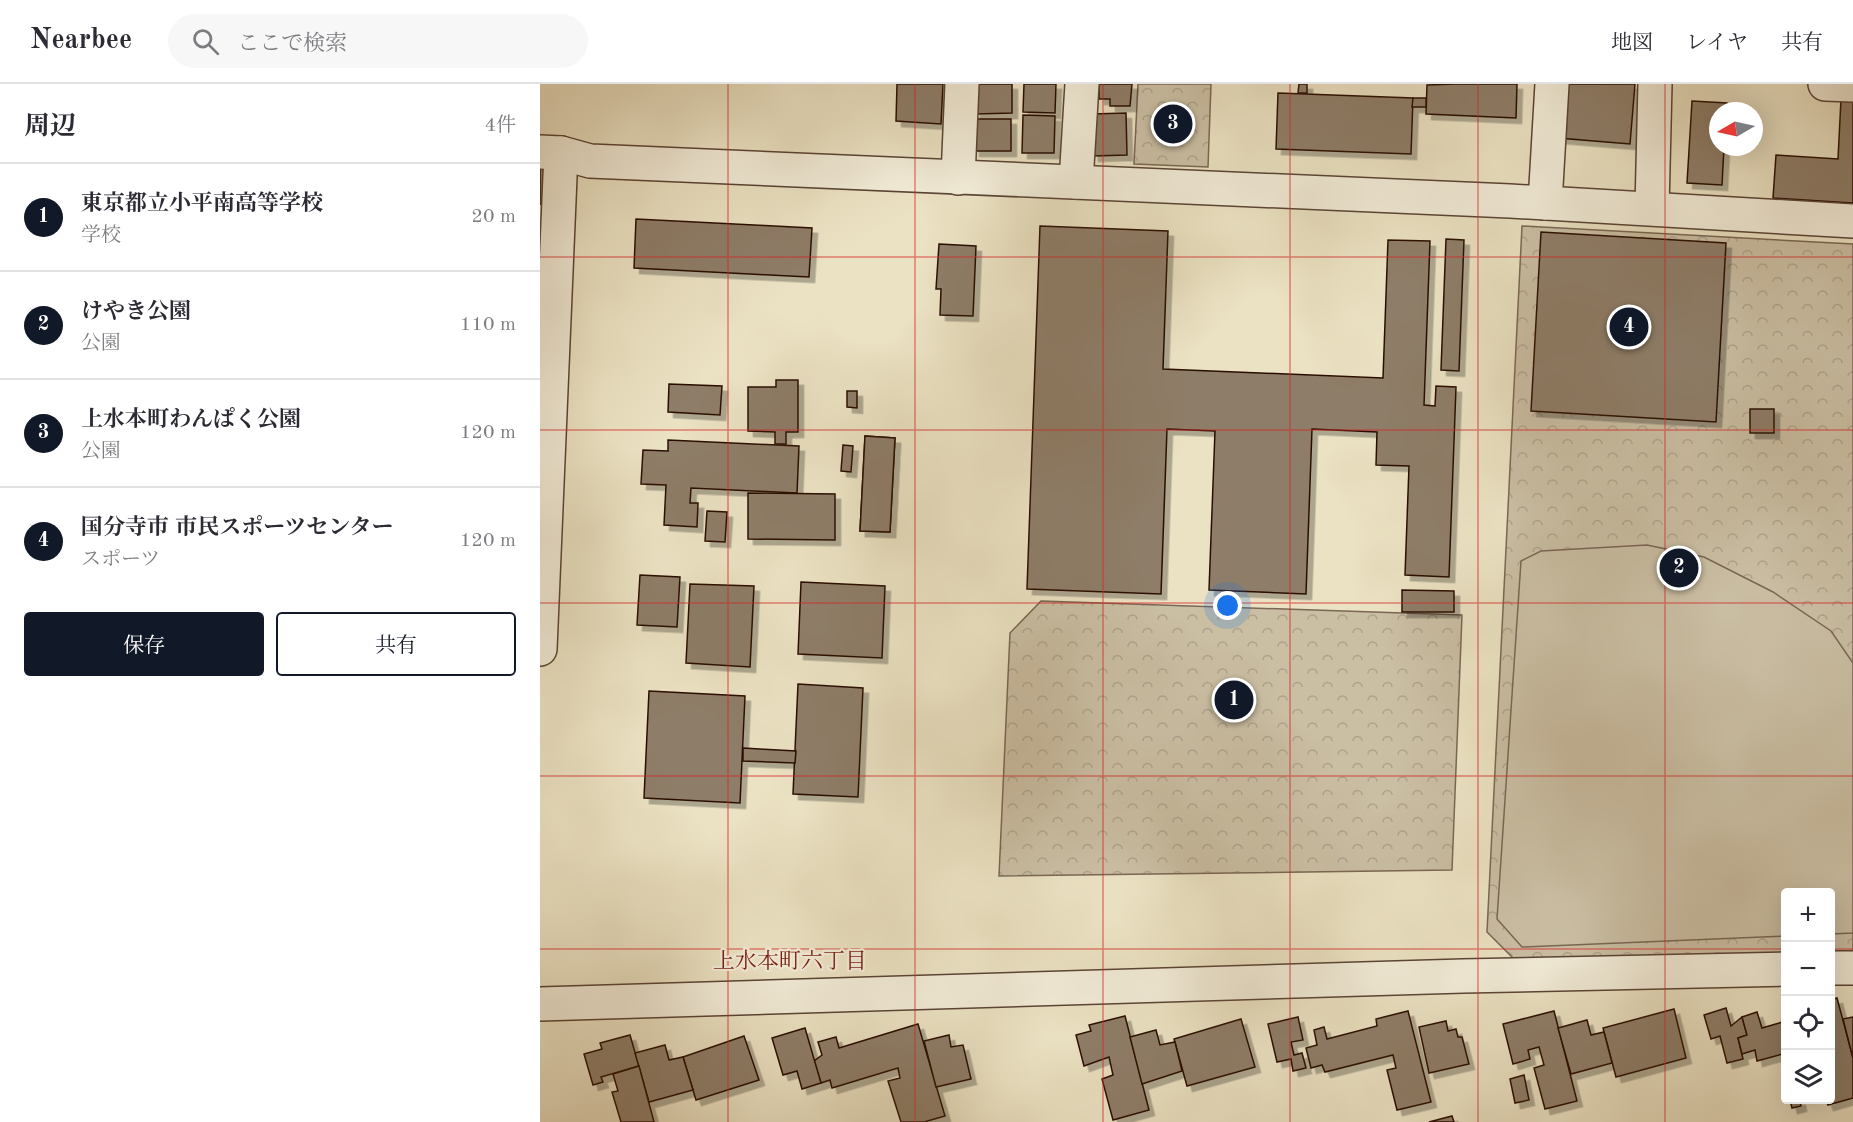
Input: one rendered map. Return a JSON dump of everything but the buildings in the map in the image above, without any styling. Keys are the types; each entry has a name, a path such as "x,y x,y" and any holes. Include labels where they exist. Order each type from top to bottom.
{"street":[{"path":"958,178 962,84"},
{"path":"1076,182 1082,84"},
{"path":"1545,203 1552,84"},
{"path":"1652,208 1655,84"},
{"path":"1825,84 1853,85"},
{"path":"540,649 550,153 590,161 1652,208 1853,221"},
{"path":"1835,968 1853,968"},
{"path":"540,1004 1462,976 1781,969"}],"green space":[{"path":"1138,84 1211,84 1208,167 1134,164"},
{"path":"1522,226 1853,244 1853,954 1835,955 1835,888 1781,888 1781,955 1514,959 1487,932"},
{"path":"1647,545 1704,557 1773,592 1831,631 1853,663 1853,933 1835,934 1835,888 1781,888 1781,936 1522,947 1497,919 1521,561 1541,551"},
{"path":"1041,601 1462,615 1452,870 999,876 1010,633"}],"place":[{"name":"上水本町わんぱく公園","path":"1173,124"},
{"name":"国分寺市 市民スポーツセンター","path":"1629,327"},
{"name":"けやき公園","path":"1679,568"},
{"name":"東京都立小平南高等学校","path":"1234,700"}],"district":[{"name":"上水本町六丁目","path":"790,960"}]}
